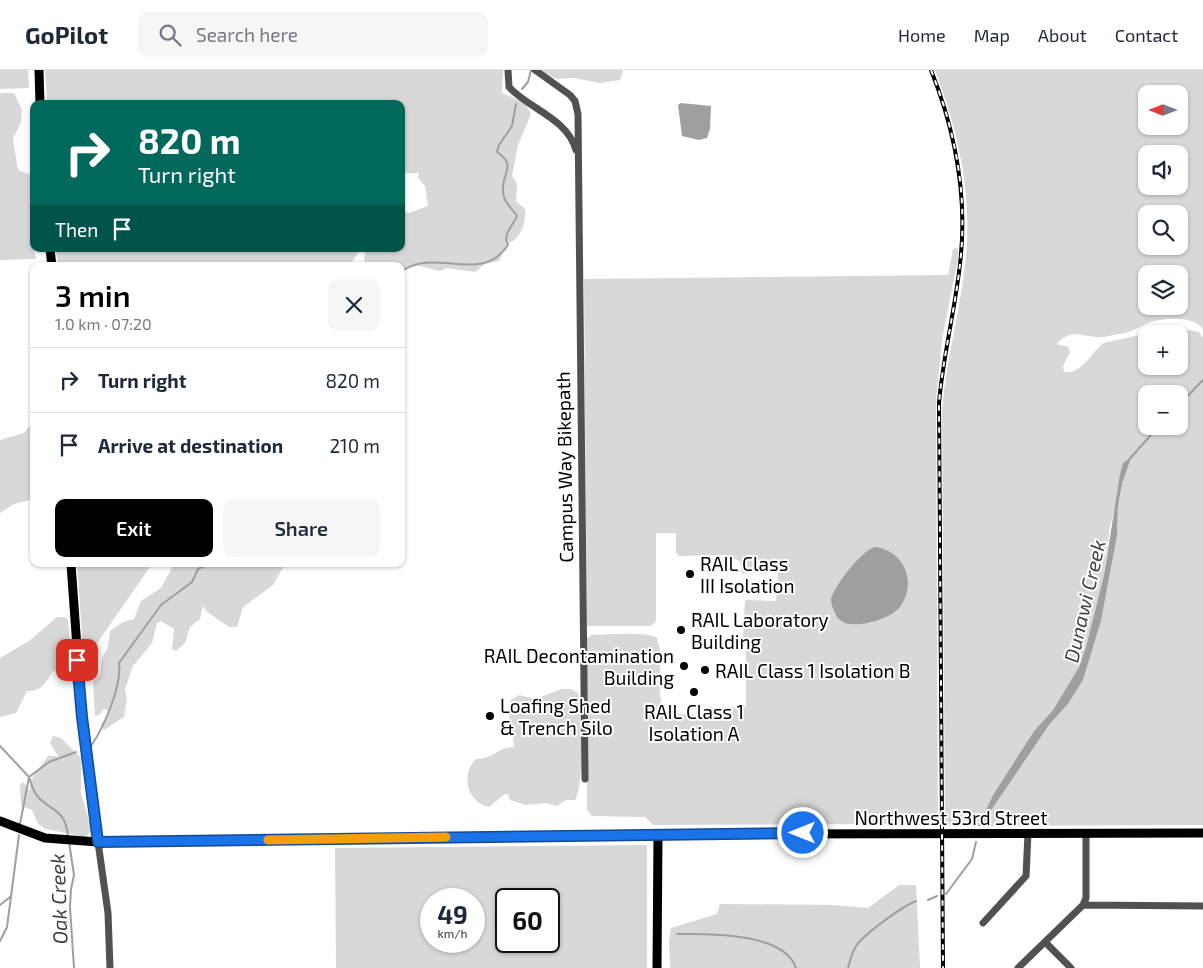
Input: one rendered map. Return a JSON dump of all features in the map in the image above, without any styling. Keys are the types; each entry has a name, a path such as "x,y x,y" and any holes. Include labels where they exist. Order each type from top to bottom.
{"main road":[{"path":"38,70 40,100"},
{"path":"71,567 81,708 98,842"},
{"name":"Northwest 53rd Street","path":"0,821 32,834 58,840 98,842 658,835 1203,833"},
{"path":"657,968 658,835"}],"street":[{"name":"Campus Way Bikepath","path":"508,70 509,88 562,128 575,144 578,155"},
{"name":"Campus Way Bikepath","path":"537,72 564,90 575,101 578,114 585,778"},
{"path":"983,923 1026,876 1028,833"},
{"path":"1018,968 1083,905 1086,898 1086,833"},
{"path":"98,842 108,913 110,968"},
{"path":"1083,905 1203,906"},
{"path":"1045,942 1071,968"}],"shaded area":[{"path":"0,70 28,70 29,88 0,89"},
{"path":"45,70 503,70 502,93 525,103 531,114 518,145 512,176 517,184 516,201 525,209 524,225 516,239 507,244 499,261 485,264 475,272 447,268 440,271 420,266 407,267 405,269 405,262 364,262 365,252 405,252 405,212 409,213 428,206 425,186 418,178 419,173 405,173 405,100 47,100"},
{"path":"537,70 622,70 623,72 620,80 600,83 574,78 557,79"},
{"path":"935,70 1203,70 1203,329 1192,321 1169,319 1138,325 1138,328 1134,330 1105,337 1076,334 1067,336 1057,343 1058,345 1068,346 1070,352 1063,366 1064,372 1070,372 1086,362 1104,343 1138,335 1138,375 1188,375 1188,330 1199,332 1203,338 1203,825 984,826 992,809 1049,725 1068,704 1083,680 1101,621 1117,536 1118,506 1122,484 1130,461 1128,460 1110,526 1104,575 1086,647 1079,667 1053,710 1034,731 993,795 978,826 946,826 942,411 964,276 967,232 965,184 950,116"},
{"path":"0,93 14,93 22,110 21,122 13,139 18,170 30,174 30,252 35,252 36,259 0,260"},
{"path":"681,103 711,106 710,129 707,138 699,140 682,136 678,105"},
{"path":"953,249 958,249 958,258 942,340 936,401 938,826 905,824 653,825 645,817 592,816 587,810 587,638 592,635 626,634 657,638 660,656 660,694 665,711 670,714 710,715 710,708 746,707 746,637 743,637 745,600 776,601 778,572 759,570 742,574 740,561 724,555 679,556 676,553 676,533 656,533 656,621 651,626 587,626 584,279 948,275","holes":["863,554 907,573 905,599 872,622 850,624 832,598 835,589"]},
{"path":"56,252 358,252 352,262 58,262"},
{"path":"30,425 30,500 14,504 0,513 0,440 24,433"},
{"path":"1128,460 1130,461 1122,484 1118,506 1117,536 1101,621 1083,680 1068,704 1049,725 992,809 984,826 978,826 993,795 1034,731 1053,710 1079,667 1086,647 1104,575 1120,474 1123,463"},
{"path":"875,547 885,549 893,554 904,567 908,585 906,594 898,609 886,617 863,624 845,623 837,617 832,605 833,593 856,561"},
{"path":"77,567 150,567 84,662"},
{"path":"172,567 283,567 273,585 243,607 237,627 229,627 206,611 203,605 200,619 190,627 185,643 176,651 172,649 174,629 161,621 157,623 152,643 133,666 125,689 127,698 124,717 104,730 101,724 109,715 108,711 104,709 99,715 95,716 93,682 100,674 102,658 108,647 110,631 123,622 134,619 141,601 161,588"},
{"path":"57,617 65,617 68,620 71,654 66,674 59,677 53,671 40,688 27,691 16,713 0,717 0,658 29,641"},
{"path":"562,689 571,689 578,693 580,700 581,767 578,792 575,800 566,800 557,806 546,803 526,805 510,800 508,794 505,794 489,807 475,800 468,787 467,780 471,765 476,759 483,759 502,749 514,747 509,719 511,700 519,695 535,699"},
{"path":"53,736 61,738 81,758 81,793 91,828 91,832 85,837 46,829 38,824 32,810 21,806 20,785 23,782 30,791 30,781 48,756 56,756 61,761 50,743"},
{"path":"647,845 647,968 336,968 335,848"},
{"path":"899,885 916,885 920,968 670,968 669,940 671,928 717,914 720,904 834,905 868,908"}],"waterway":[{"name":"Oak Creek","path":"522,89 528,82 531,70"},
{"name":"Oak Creek","path":"405,270 414,265 428,263 471,265 485,263 497,257 508,245 506,237 517,216 506,202 503,192 508,166 507,161 497,152 499,145 512,126 516,104"},
{"name":"Dunawi Creek","path":"1188,396 1203,380"},
{"name":"Dunawi Creek","path":"1126,463 1151,435"},
{"name":"Oak Creek","path":"91,746 111,706 118,683 119,663 161,605 192,582 198,569 202,567"},
{"name":"Oak Creek","path":"0,746 29,777 20,824"},
{"name":"Oak Creek","path":"68,837 67,828 62,816 37,796 32,788 29,777 49,762 76,752"},
{"path":"0,941 7,927 19,835"},
{"name":"Oak Creek","path":"69,842 74,875 70,907 74,968"},
{"name":"Dunawi Creek","path":"946,894 972,859 976,842"},
{"name":"Dunawi Creek","path":"928,900 937,896"},
{"path":"0,905 10,897"},
{"name":"Dunawi Creek","path":"848,968 853,951 860,941 902,908 916,901"},
{"path":"677,934 725,935 761,941 789,956 796,968"}],"railway":[{"path":"931,70 953,141 961,189 962,214 960,264 939,403 943,968"}],"slow traffic":[{"path":"268,840 446,837"}],"place":[{"name":"RAIL Class III Isolation","path":"690,574"},
{"name":"RAIL Laboratory Building","path":"681,630"},
{"name":"RAIL Decontamination Building","path":"684,666"},
{"name":"RAIL Class 1 Isolation B","path":"705,670"},
{"name":"RAIL Class 1 Isolation A","path":"694,692"},
{"name":"Loafing Shed & Trench Silo","path":"490,716"}],"route":[{"path":"77,660 82,717 98,842 803,833"}]}
